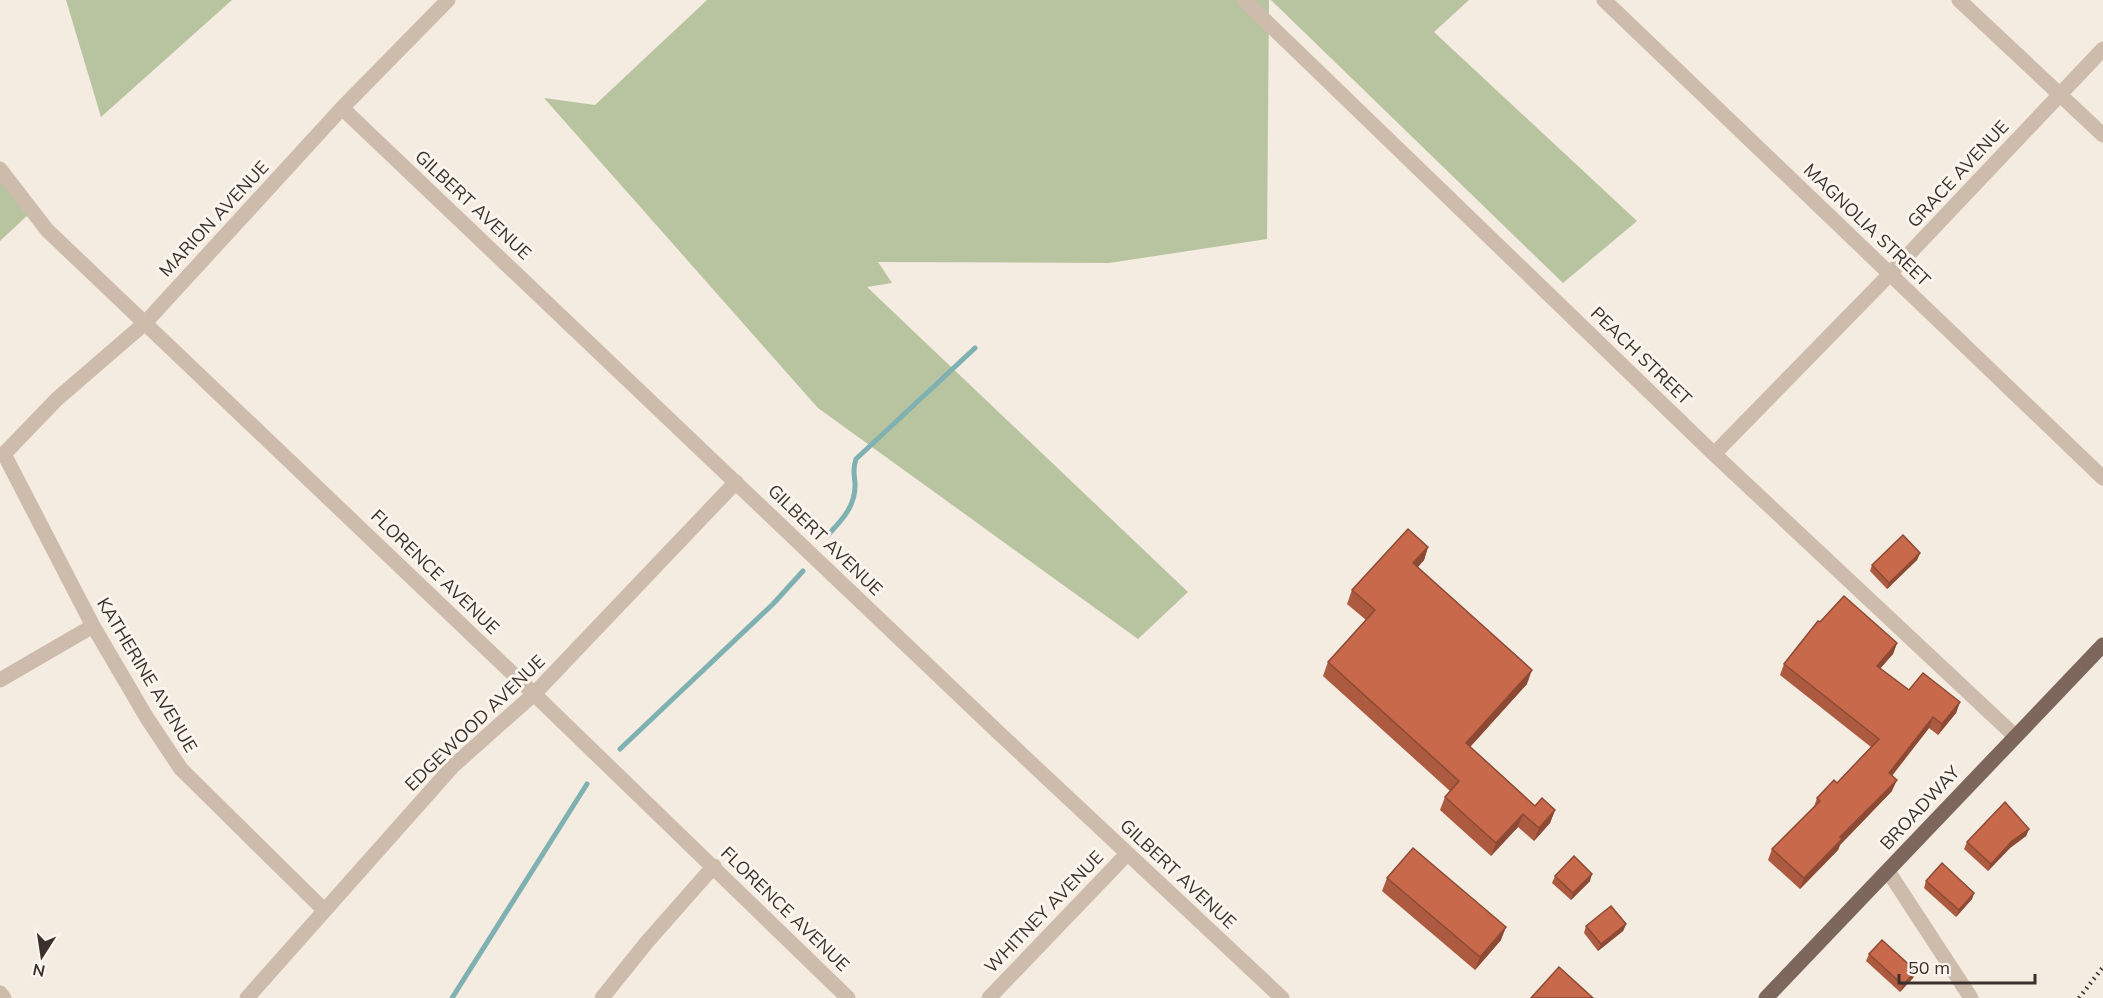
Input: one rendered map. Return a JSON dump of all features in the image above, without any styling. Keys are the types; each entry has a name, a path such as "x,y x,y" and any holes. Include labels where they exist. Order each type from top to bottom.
{"main road":[{"name":"BROADWAY","path":"1766,998 2103,645"}],"street":[{"name":"MARION AVENUE","path":"2,454 57,399 145,322 342,108 448,0"},
{"name":"PEACH STREET","path":"1244,0 1714,454 2015,736"},
{"name":"MAGNOLIA STREET","path":"1604,0 2103,478"},
{"path":"1959,0 2103,135"},
{"name":"GRACE AVENUE","path":"1714,454 1890,274 2103,49"},
{"name":"GILBERT AVENUE","path":"342,108 1127,854 1282,998"},
{"name":"FLORENCE AVENUE","path":"0,169 47,230 714,866 848,998"},
{"name":"KATHERINE AVENUE","path":"2,454 93,626 147,718 181,769 324,910"},
{"name":"EDGEWOOD AVENUE","path":"247,998 453,766 534,694 736,483"},
{"path":"0,680 93,626"},
{"name":"WHITNEY AVENUE","path":"990,998 1127,854"},
{"path":"602,998 647,942 714,866"},
{"path":"1888,871 1971,998"},
{"path":"0,993 3,998"}],"green space":[{"path":"66,0 232,0 101,117"},
{"path":"707,0 1269,0 1267,239 1109,263 878,262 892,283 867,287 1188,592 1138,639 818,408 544,98 595,105"},
{"path":"1271,0 1469,0 1434,32 1637,221 1563,283"},
{"path":"0,168 29,214 0,241"}],"building":[{"path":"1408,529 1428,547 1413,563 1532,670 1466,743 1535,806 1542,798 1555,810 1539,828 1523,814 1496,843 1445,797 1459,781 1328,662 1375,610 1352,590"},
{"path":"1903,535 1920,553 1889,583 1872,565"},
{"path":"1844,596 1897,643 1877,666 1909,690 1923,673 1960,702 1942,724 1933,717 1889,773 1897,780 1840,837 1842,839 1804,878 1772,849 1820,801 1817,798 1834,780 1837,783 1879,739 1784,664 1818,621 1820,622"},
{"path":"2005,802 2029,829 2012,841 1991,864 1967,842"},
{"path":"1413,848 1506,927 1480,957 1387,878"},
{"path":"1574,856 1592,874 1573,893 1555,876"},
{"path":"1942,863 1974,893 1959,910 1926,881"},
{"path":"1611,906 1626,924 1601,944 1586,926"},
{"path":"1882,940 1916,971 1903,985 1869,954"},
{"path":"1559,967 1593,998 1531,998"}],"waterway":[{"path":"828,535 851,506 855,491 856,459 975,348"},
{"path":"620,749 773,604 803,571"},
{"path":"452,998 587,784"}],"railway":[{"path":"2079,998 2103,967"}]}
